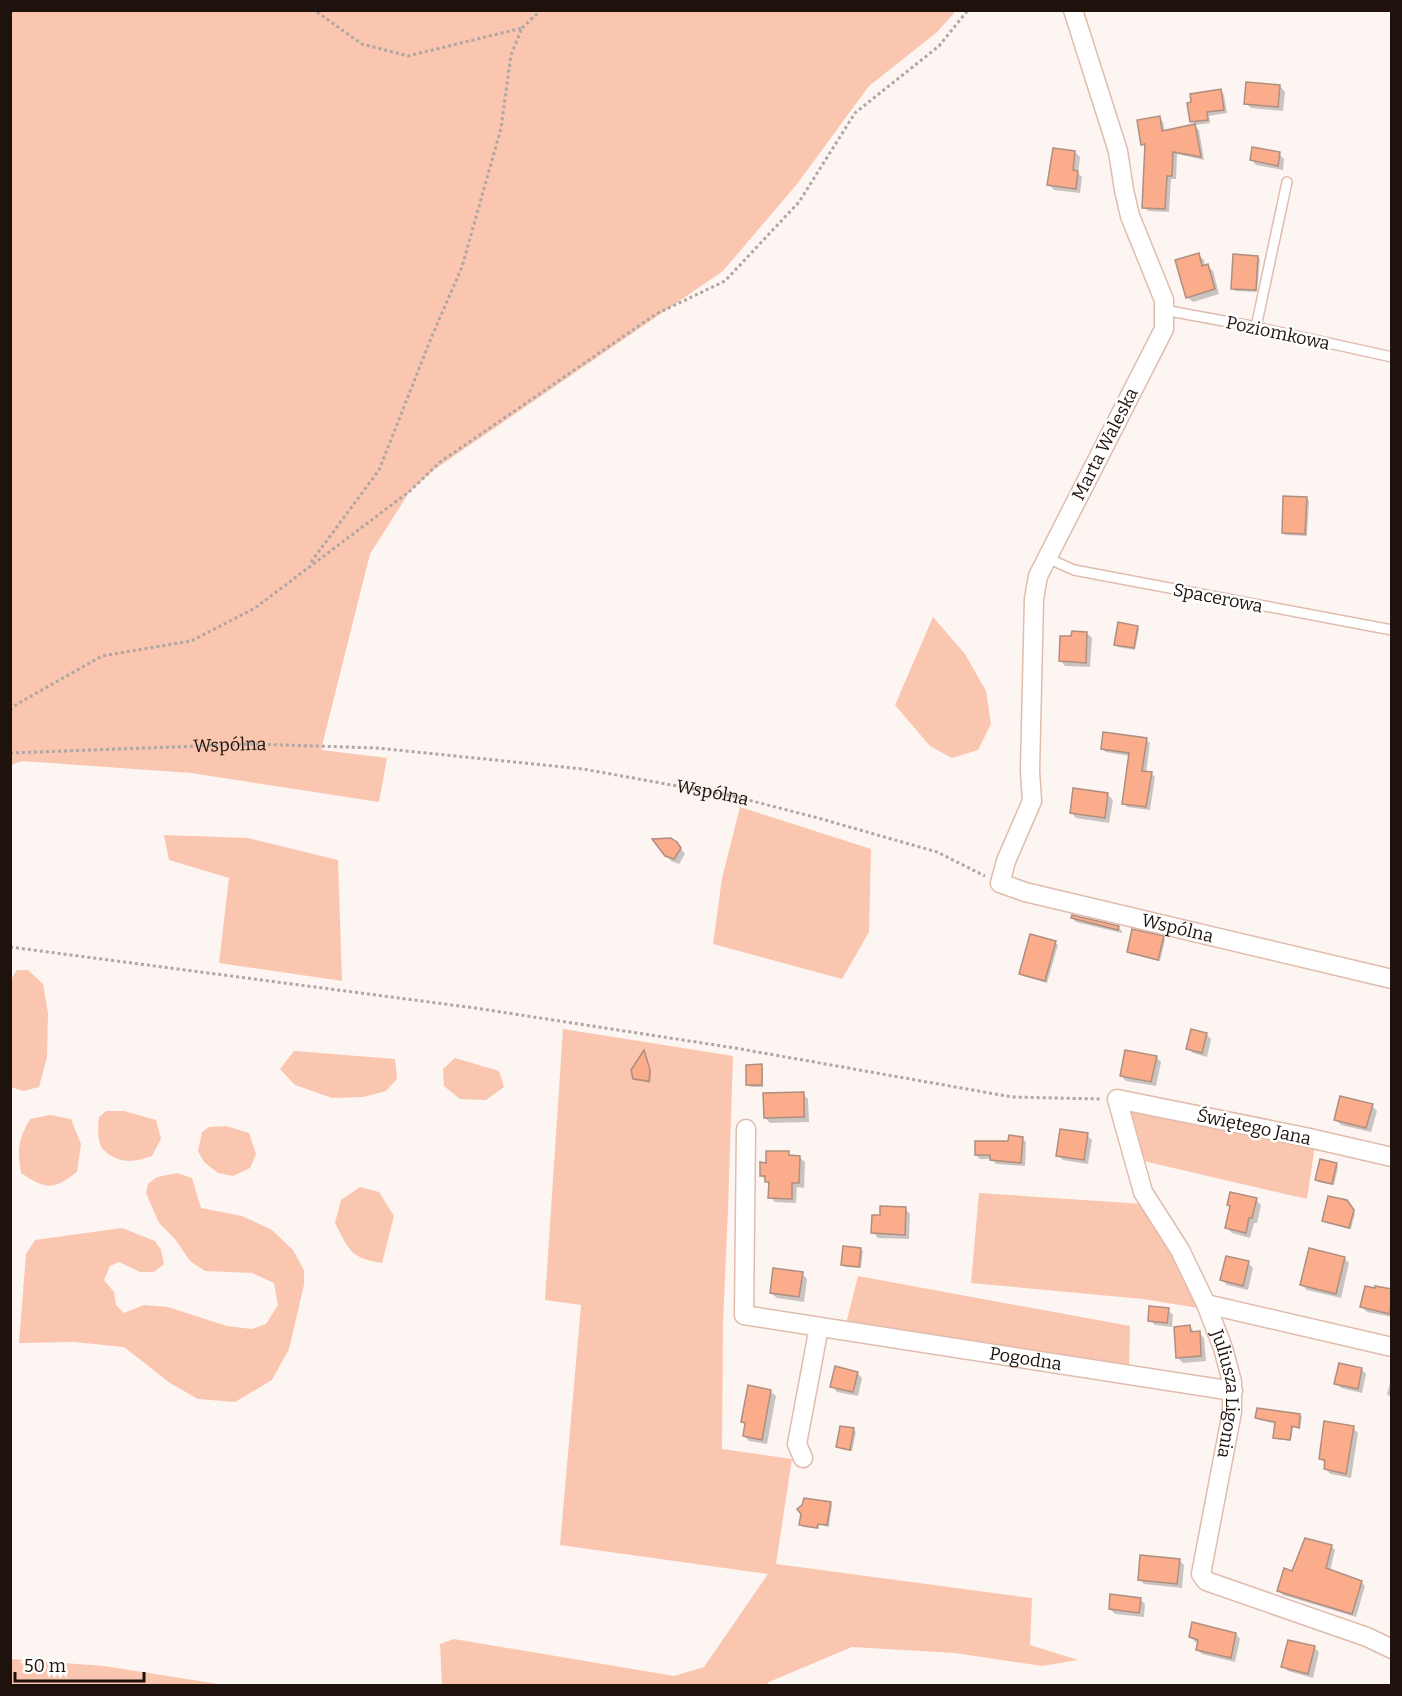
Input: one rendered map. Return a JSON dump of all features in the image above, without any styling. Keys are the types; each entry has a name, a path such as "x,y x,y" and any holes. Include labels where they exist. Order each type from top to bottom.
{"street":[{"name":"Marta Waleska","path":"1000,884 1006,861 1032,801 1030,771 1034,599 1038,576 1164,329 1164,300 1130,216 1118,151 1073,10"},
{"name":"Wspólna","path":"1000,884 1392,979"},
{"name":"Świętego Jana","path":"1117,1099 1392,1157"},
{"name":"Juliusza Ligonia","path":"1117,1099 1143,1192 1180,1250 1206,1304 1233,1382 1232,1412 1201,1574 1206,1581 1367,1637 1392,1649"},
{"name":"Pogodna","path":"746,1129 744,1315 1233,1391"},
{"path":"1206,1304 1392,1347"},
{"path":"803,1458 797,1444 819,1327"}],"lane":[{"path":"1256,327 1287,182"},
{"name":"Poziomkowa","path":"1164,310 1256,327 1392,357"},
{"name":"Spacerowa","path":"1047,558 1074,570 1392,630"}],"path":[{"path":"10,12 22,10"},
{"path":"314,10 362,44 408,56 522,28"},
{"path":"308,566 379,470 462,267 501,128 511,55 522,28 541,10"},
{"path":"10,710 102,656 191,641 255,608 410,491 440,462 656,314 725,281 799,202 855,113 939,46 968,10"},
{"name":"Wspólna","path":"10,753 264,744 377,747 584,769 733,796 818,818 937,852 1000,884"},
{"path":"10,947 476,1008 735,1048 1012,1097 1117,1099"}],"shaded area":[{"path":"11,10 956,11 936,33 869,86 797,184 723,271 435,469 410,491 370,554 321,750 387,758 379,802 191,773 22,761 11,765"},
{"path":"933,617 965,654 986,691 991,724 978,750 952,758 930,746 895,705"},
{"path":"740,807 871,849 869,932 842,979 713,944 722,878"},
{"path":"164,835 248,838 338,860 342,981 219,963 229,878 169,860"},
{"path":"17,970 28,970 43,984 48,1013 47,1057 39,1087 23,1091 11,1087 10,981"},
{"path":"563,1029 733,1056 723,1323 722,1449 792,1459 776,1564 1032,1598 1030,1645 1078,1660 1042,1666 955,1653 852,1647 766,1685 442,1686 440,1644 454,1639 674,1676 704,1667 768,1574 560,1545 581,1305 545,1300"},
{"path":"294,1051 395,1059 397,1079 386,1091 363,1097 332,1098 295,1085 280,1069"},
{"path":"455,1058 499,1071 504,1087 486,1100 460,1099 444,1086 443,1069"},
{"path":"1125,1108 1315,1145 1307,1199 1139,1160"},
{"path":"106,1111 124,1111 156,1120 161,1139 152,1156 134,1161 123,1160 103,1150 99,1139 98,1124 99,1117"},
{"path":"50,1115 71,1119 81,1144 77,1172 62,1182 49,1186 36,1182 21,1173 19,1150 23,1133 30,1119"},
{"path":"226,1126 249,1133 256,1154 250,1168 233,1176 218,1173 204,1162 198,1151 202,1132 209,1127"},
{"path":"177,1173 192,1178 201,1208 242,1216 272,1230 293,1250 304,1270 304,1285 289,1349 272,1380 235,1402 198,1399 170,1383 124,1347 74,1342 19,1343 26,1254 35,1240 122,1228 155,1241 161,1250 164,1264 154,1272 140,1272 119,1262 110,1266 104,1280 114,1292 116,1305 124,1313 144,1305 168,1307 227,1326 252,1329 266,1324 278,1305 274,1283 252,1273 205,1271 190,1261 175,1239 159,1223 146,1193 148,1184 157,1177"},
{"path":"360,1187 379,1192 394,1216 382,1263 363,1258 352,1251 335,1223 341,1200"},
{"path":"979,1193 1143,1204 1175,1250 1198,1308 1143,1299 971,1283"},
{"path":"858,1276 1130,1326 1129,1369 846,1324"},
{"path":"11,1659 104,1666 225,1685 11,1685"}],"building":[{"path":"1246,82 1280,85 1278,107 1244,104"},
{"path":"1221,89 1224,110 1207,112 1208,120 1190,122 1187,103 1191,102 1190,94"},
{"path":"1160,116 1162,131 1195,124 1201,157 1173,152 1172,176 1167,176 1165,209 1142,208 1145,144 1141,145 1137,120"},
{"path":"1252,147 1280,152 1278,166 1250,160"},
{"path":"1053,148 1075,151 1073,170 1078,171 1076,189 1047,185"},
{"path":"1199,253 1202,266 1208,264 1215,289 1186,298 1175,260"},
{"path":"1233,254 1258,256 1256,290 1231,289"},
{"path":"1283,496 1307,497 1305,534 1282,533"},
{"path":"1118,622 1138,626 1134,648 1114,645"},
{"path":"1072,631 1087,632 1086,663 1059,661 1060,636 1071,636"},
{"path":"1103,732 1147,738 1142,771 1152,772 1146,807 1122,804 1129,753 1101,749"},
{"path":"1073,788 1108,793 1105,818 1070,813"},
{"path":"671,838 681,848 674,859 665,856 652,839"},
{"path":"1072,915 1119,926 1118,930 1071,918"},
{"path":"1132,929 1164,936 1158,960 1127,952"},
{"path":"1030,934 1056,941 1045,981 1019,974"},
{"path":"1191,1029 1207,1033 1202,1053 1186,1049"},
{"path":"644,1050 650,1070 649,1081 633,1079 631,1070"},
{"path":"1125,1050 1157,1056 1151,1082 1120,1076"},
{"path":"762,1064 762,1085 746,1085 746,1065"},
{"path":"804,1092 804,1117 764,1118 763,1093"},
{"path":"1340,1096 1373,1104 1366,1128 1334,1120"},
{"path":"1060,1129 1088,1133 1084,1160 1056,1156"},
{"path":"1009,1135 1023,1137 1021,1163 990,1160 990,1155 975,1155 975,1141 1008,1141"},
{"path":"766,1151 789,1151 789,1155 800,1156 799,1183 792,1183 792,1199 768,1198 769,1182 765,1182 765,1176 760,1176 760,1162 766,1163"},
{"path":"1320,1159 1337,1163 1332,1184 1315,1180"},
{"path":"1230,1192 1257,1198 1246,1233 1225,1228 1230,1206 1227,1205"},
{"path":"1328,1196 1347,1200 1354,1210 1349,1228 1322,1221"},
{"path":"880,1206 906,1207 905,1235 871,1233 872,1215 880,1215"},
{"path":"843,1246 861,1248 859,1267 841,1265"},
{"path":"1309,1248 1345,1257 1336,1294 1300,1285"},
{"path":"1226,1256 1249,1261 1243,1286 1220,1280"},
{"path":"773,1268 803,1272 799,1297 770,1293"},
{"path":"1365,1286 1392,1289 1390,1314 1360,1307"},
{"path":"1149,1306 1169,1308 1167,1323 1148,1321"},
{"path":"1190,1325 1191,1332 1200,1331 1201,1356 1176,1358 1174,1327"},
{"path":"1339,1363 1362,1368 1358,1389 1334,1384"},
{"path":"835,1366 858,1372 853,1392 830,1387"},
{"path":"748,1385 771,1390 762,1440 743,1436 745,1423 741,1422"},
{"path":"1257,1408 1300,1414 1299,1428 1292,1426 1290,1440 1273,1438 1275,1422 1255,1418"},
{"path":"1324,1421 1354,1426 1346,1474 1324,1469 1325,1460 1319,1459"},
{"path":"840,1426 854,1428 850,1450 836,1447"},
{"path":"804,1498 831,1502 827,1525 818,1524 817,1528 799,1525 801,1514 797,1509 802,1505"},
{"path":"1305,1538 1332,1545 1326,1568 1362,1581 1352,1614 1277,1591 1284,1568 1292,1571"},
{"path":"1140,1555 1180,1559 1177,1584 1138,1580"},
{"path":"1110,1594 1141,1598 1139,1613 1109,1609"},
{"path":"1192,1622 1236,1633 1231,1658 1196,1650 1198,1640 1189,1637"},
{"path":"1288,1640 1315,1646 1308,1674 1281,1667"}]}
